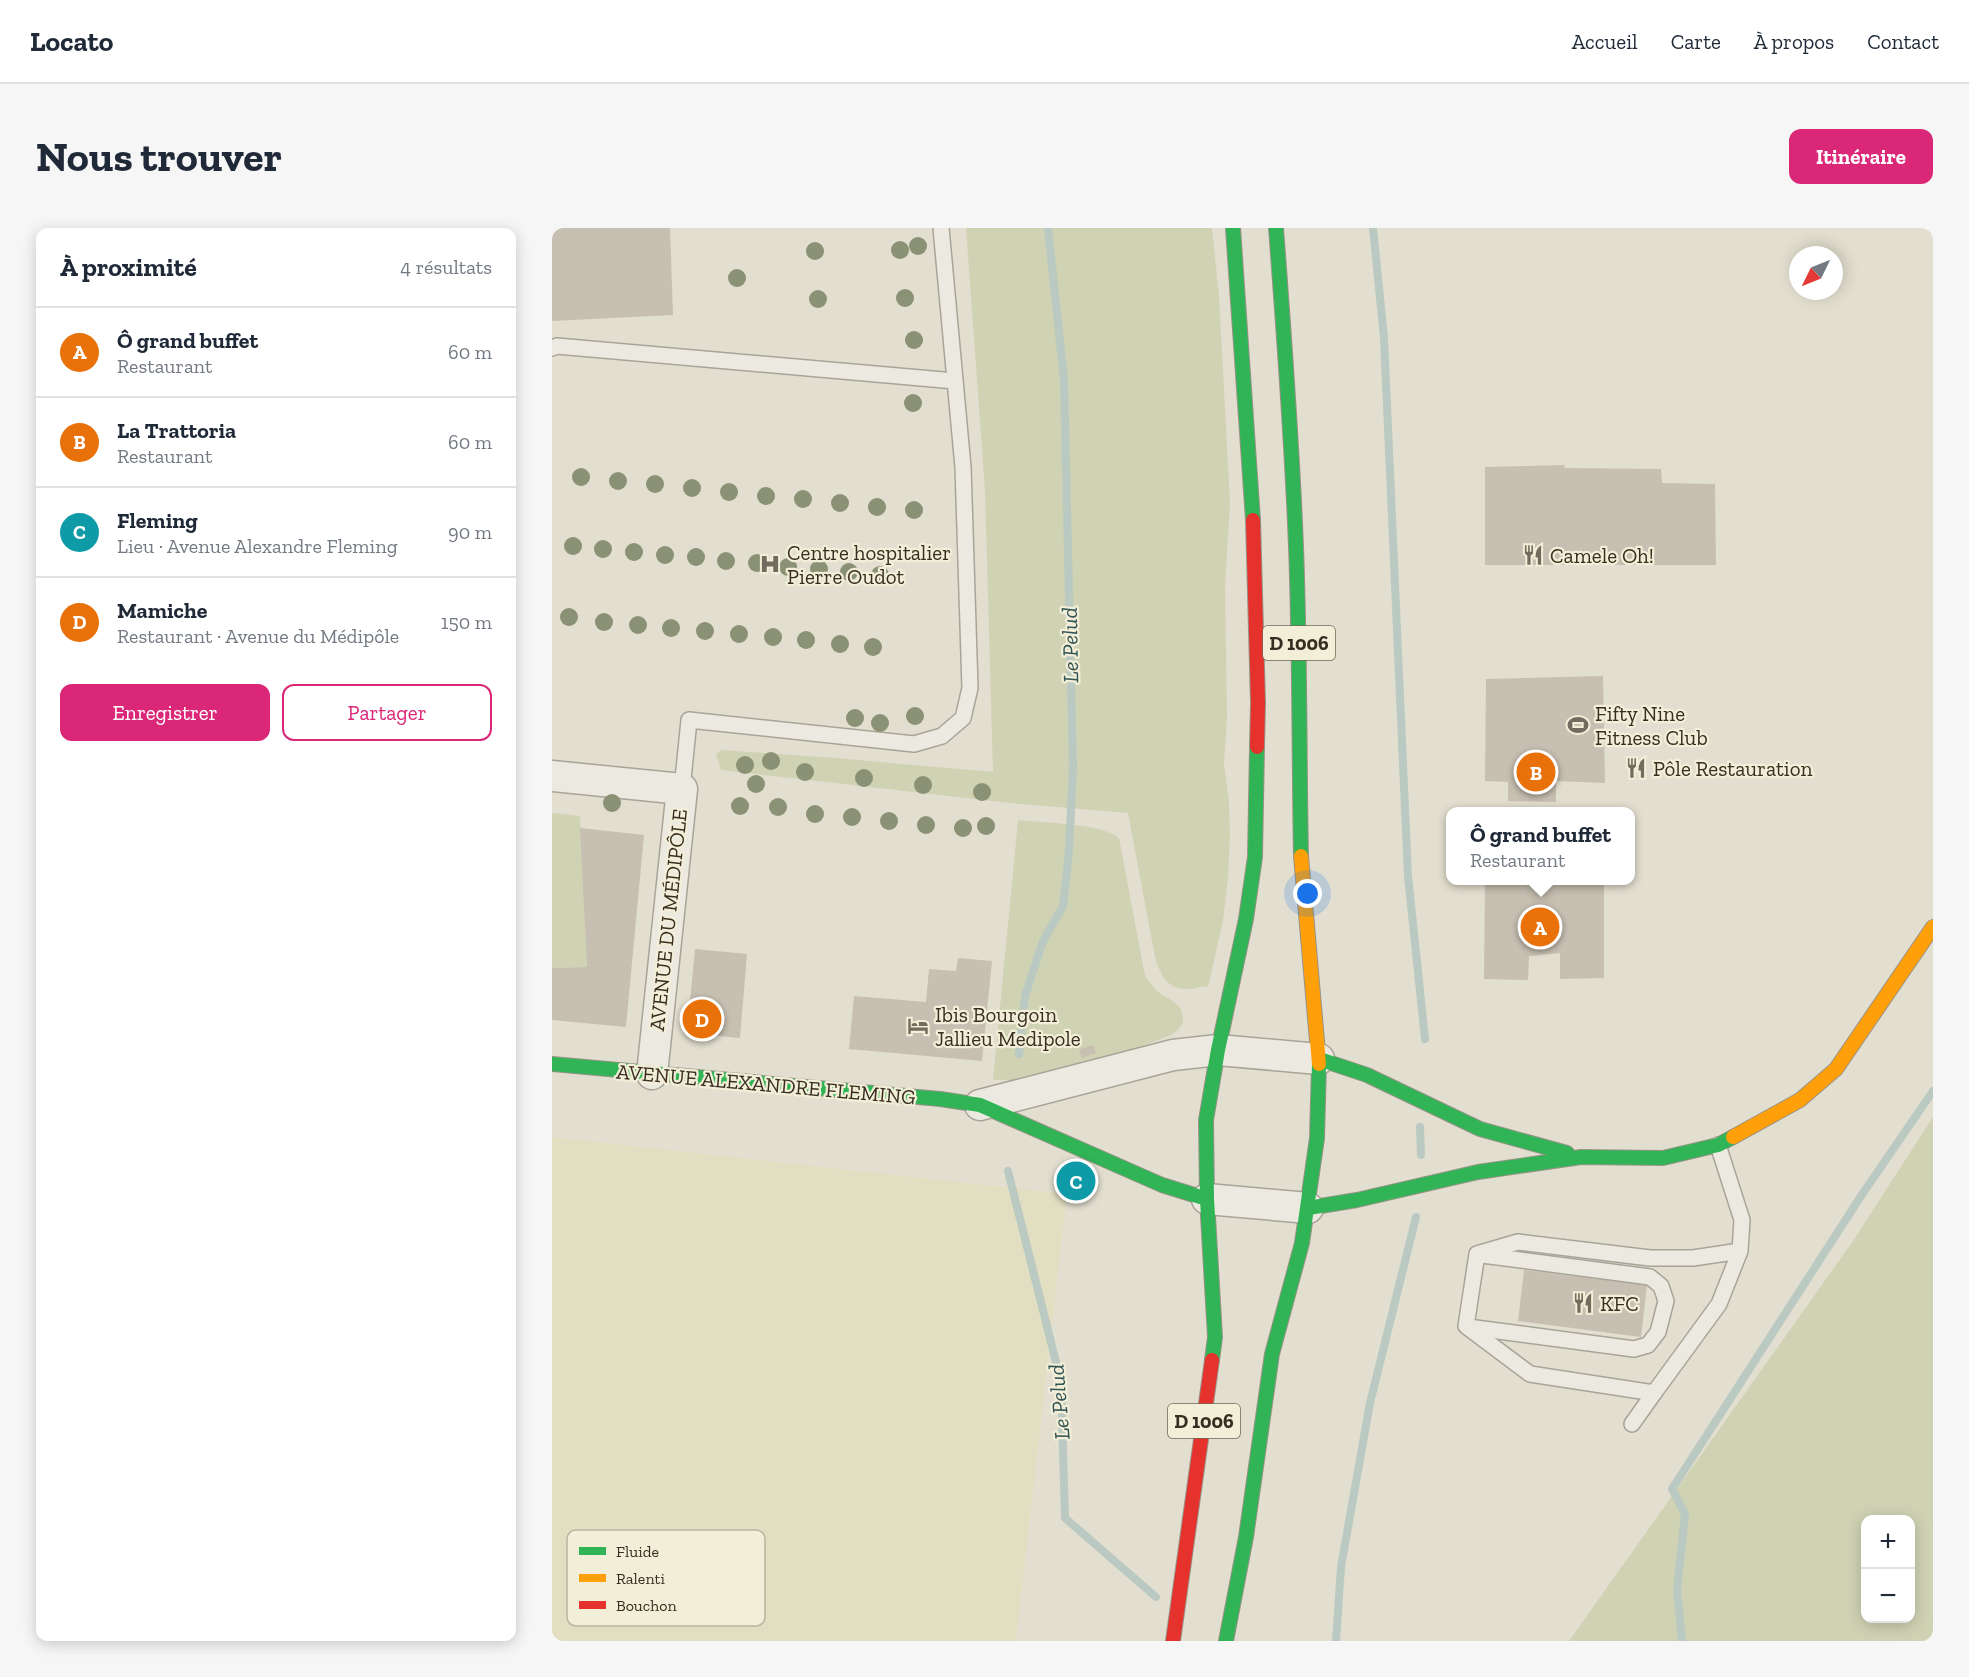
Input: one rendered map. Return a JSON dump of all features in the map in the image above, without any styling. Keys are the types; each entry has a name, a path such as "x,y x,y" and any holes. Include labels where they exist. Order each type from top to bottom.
{"main road":[{"name":"D 1006","path":"1173,1641 1215,1337 1207,1199 1206,1120 1218,1050 1246,919 1255,857 1258,703 1255,551 1233,228"},
{"name":"D 1006","path":"1226,1641 1246,1537 1272,1354 1302,1243 1317,1138 1319,1059 1301,856 1296,546 1276,228"},
{"path":"1308,1208 1357,1200 1478,1172 1581,1157 1663,1158 1718,1145 1800,1100 1836,1069 1933,927"},
{"path":"1319,1059 1367,1075 1480,1129 1581,1157"},
{"name":"AVENUE ALEXANDRE FLEMING","path":"552,1064 940,1099 980,1105 1162,1185 1207,1199"}],"street":[{"name":"AVENUE DU MÉDIPÔLE","path":"552,776 681,789 652,1074"},
{"name":"AVENUE ALEXANDRE FLEMING","path":"980,1105 1173,1055 1218,1050 1319,1059"},
{"path":"1207,1199 1308,1208"}],"lane":[{"path":"681,789 689,720 914,744 942,736 963,718 970,688 963,467 941,228"},
{"path":"552,348 557,346 956,381"},
{"path":"1632,1425 1719,1304 1740,1251 1742,1220 1718,1145"},
{"path":"1477,1254 1518,1242 1650,1258 1692,1258 1740,1251"},
{"path":"1466,1326 1477,1254"},
{"path":"1466,1326 1634,1349 1647,1345 1658,1332 1666,1301 1661,1286 1650,1277 1477,1254"},
{"path":"1466,1326 1530,1374 1654,1393"}],"shaded area":[{"path":"552,1137 1067,1194 1016,1641 552,1641"}],"green space":[{"path":"966,228 1212,228 1219,295 1230,503 1225,587 1227,717 1224,764 1230,835 1223,921 1208,987 1181,989 1175,987 1166,980 1159,969 1128,813 1010,803 721,770 716,754 722,750 993,772 985,490"},
{"path":"552,813 580,816 587,967 552,968"},
{"path":"1018,820 1071,824 1099,829 1119,838 1145,976 1161,994 1177,1004 1182,1011 1183,1022 1179,1029 1171,1035 1118,1055 1019,1080 993,1080"},
{"path":"1933,1117 1933,1641 1569,1641 1853,1241"}],"building":[{"path":"552,228 670,228 673,315 552,321"},
{"path":"1565,465 1564,468 1661,469 1662,483 1715,484 1716,565 1485,565 1485,467"},
{"path":"1603,676 1605,783 1556,781 1556,802 1508,801 1508,782 1485,781 1486,679"},
{"path":"580,828 644,835 626,1027 552,1020 552,968 587,967"},
{"path":"1485,885 1604,885 1604,978 1560,979 1560,953 1529,956 1528,980 1484,979"},
{"path":"695,949 747,954 740,1038 687,1033"},
{"name":"Ibis Bourgoin Jallieu Medipole","path":"958,958 992,961 982,1061 849,1049 854,996 926,1002 929,969 956,971"},
{"path":"1093,1045 1096,1053 1082,1058 1079,1050"},
{"path":"1071,1173 1085,1180 1081,1188 1067,1181"},
{"name":"KFC","path":"1524,1270 1647,1285 1641,1337 1518,1321"}],"waterway":[{"name":"Le Pelud","path":"1019,1054 1025,996 1043,941 1063,906 1069,851 1073,767 1064,380 1048,228"},
{"name":"Le Pelud","path":"1373,228 1384,338 1408,876 1425,1039"},
{"path":"1682,1641 1677,1590 1685,1514 1672,1489 1861,1196 1933,1091"},
{"path":"1420,1127 1421,1155"},
{"name":"Le Pelud","path":"1008,1171 1061,1382 1065,1518 1156,1597"},
{"name":"Le Pelud","path":"1336,1641 1341,1567 1370,1403 1416,1217"}],"traffic: fast":[{"path":"1233,228 1253,520"},
{"path":"1276,228 1296,547 1301,856"},
{"path":"1212,1360 1215,1337 1207,1199 1206,1120 1218,1050 1246,919 1255,857 1257,747"},
{"path":"1319,1059 1367,1075 1480,1129 1567,1153"},
{"path":"552,1064 940,1099 980,1105 1162,1185 1207,1199"},
{"path":"1226,1641 1246,1537 1272,1354 1302,1243 1317,1138 1319,1064"},
{"path":"1308,1208 1357,1200 1478,1172 1581,1157 1663,1158 1718,1145 1733,1137"}],"traffic: slow":[{"path":"1301,856 1319,1064"},
{"path":"1733,1137 1800,1100 1836,1069 1933,927"}],"traffic: jam":[{"path":"1253,520 1257,747"},
{"path":"1173,1641 1212,1360"}],"place":[{"name":"Camele Oh!","path":"1533,555"},
{"name":"Centre hospitalier Pierre Oudot","path":"770,564"},
{"name":"Fifty Nine Fitness Club","path":"1578,725"},
{"name":"Pôle Restauration","path":"1636,768"},
{"name":"La Trattoria","path":"1536,772"},
{"name":"Ô grand buffet","path":"1540,927"},
{"name":"Mamiche","path":"702,1019"},
{"name":"Ibis Bourgoin Jallieu Medipole","path":"918,1026"},
{"name":"Fleming","path":"1076,1181"},
{"name":"KFC","path":"1583,1303"}]}
